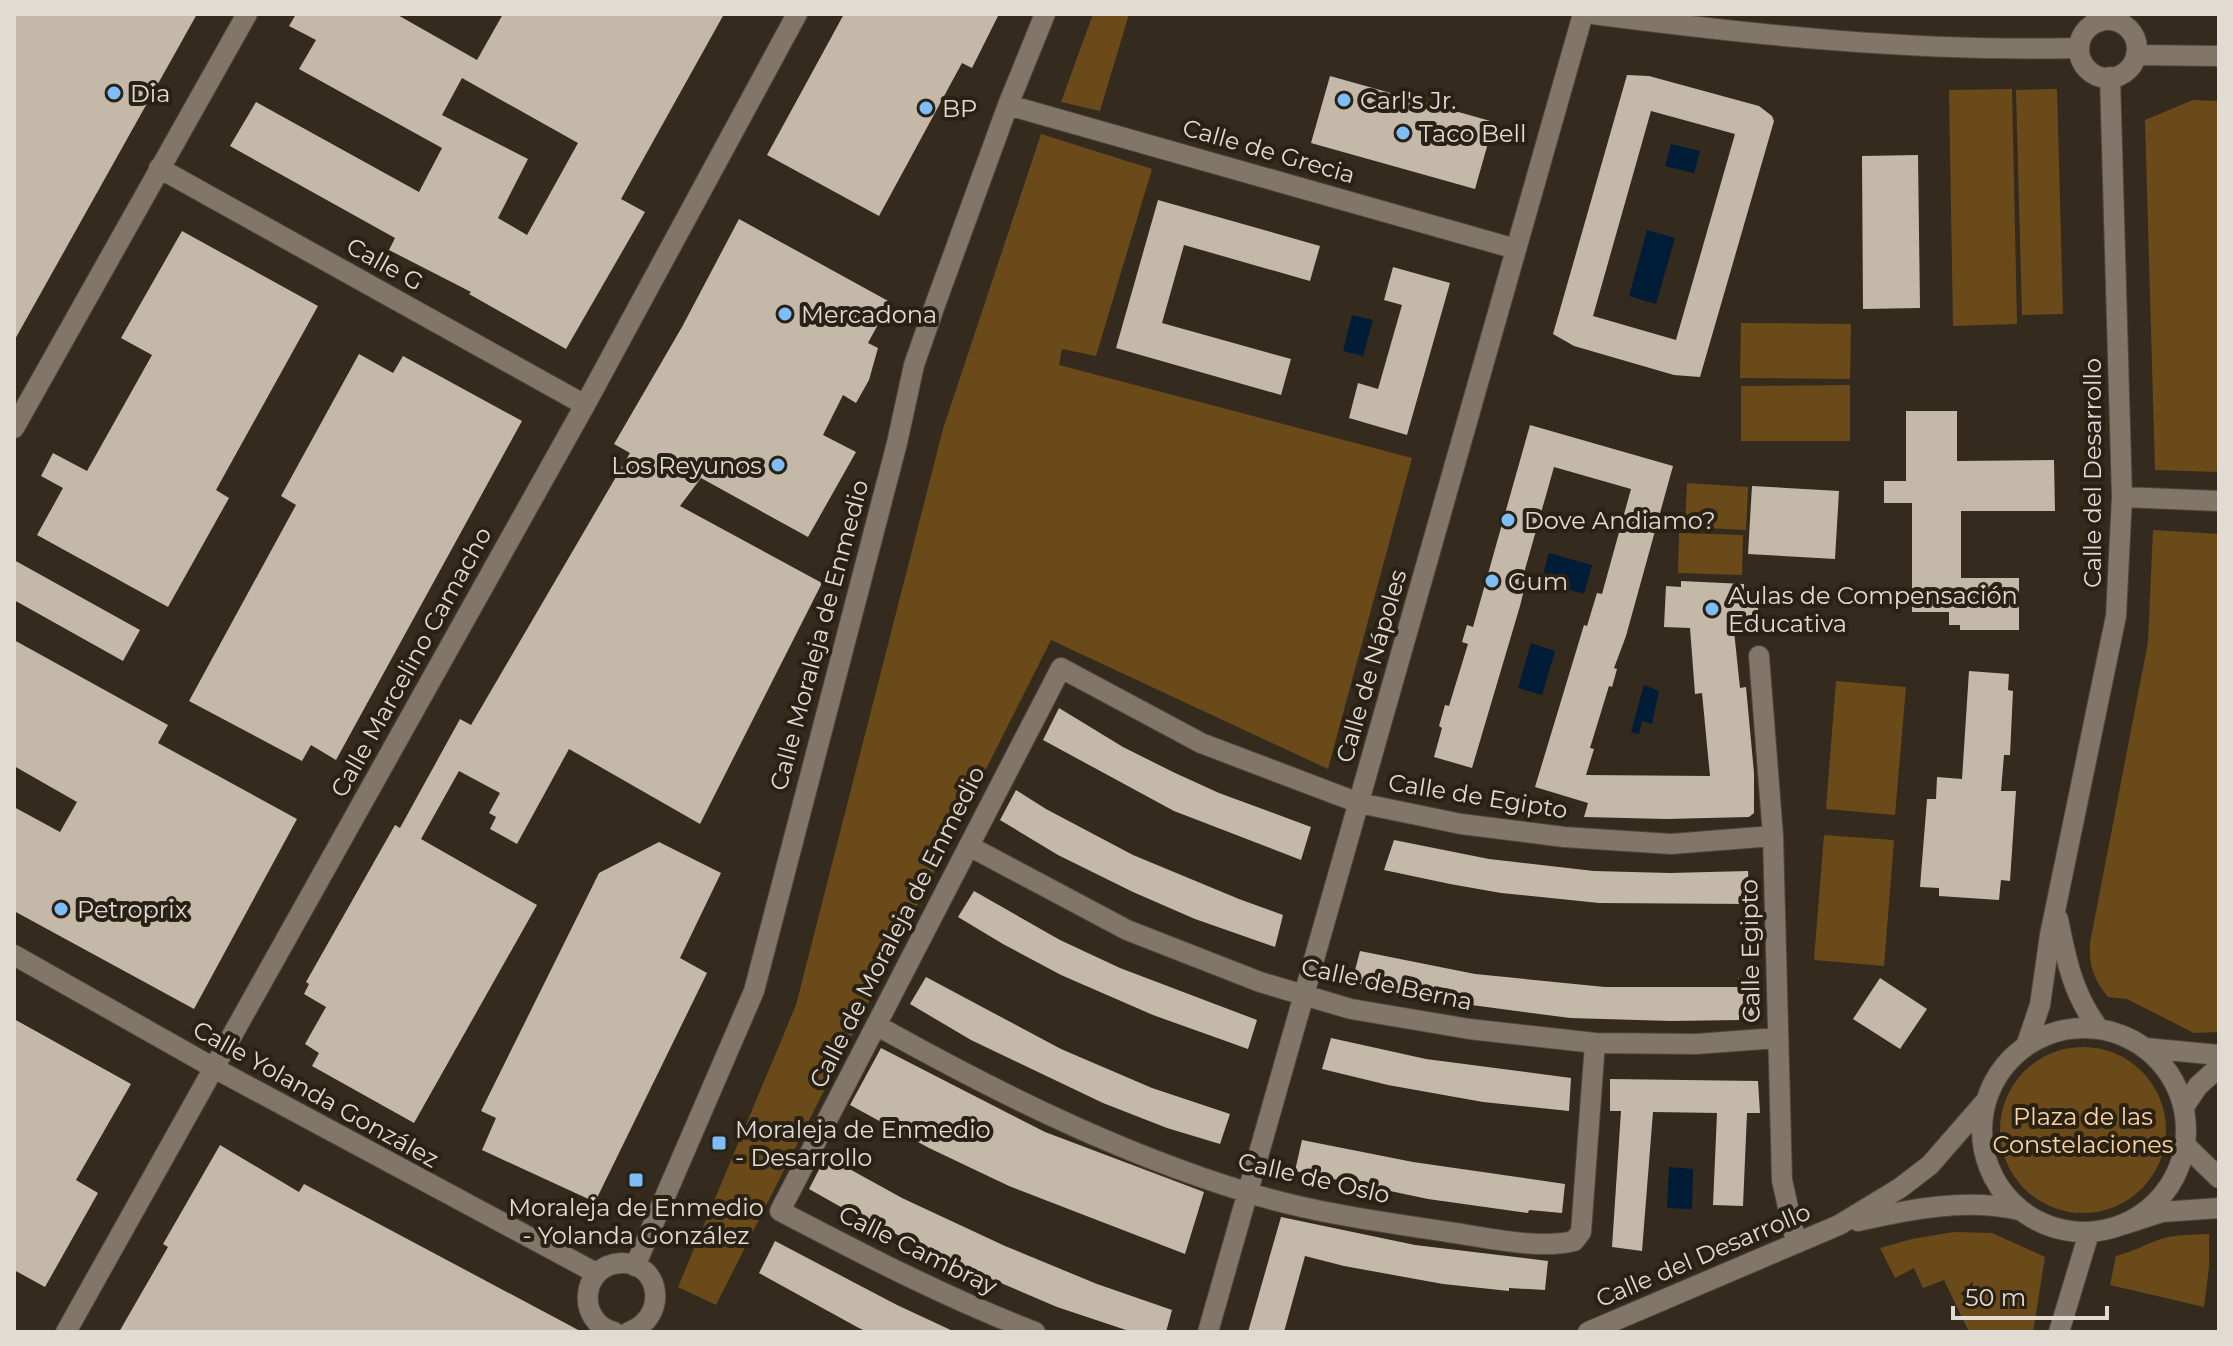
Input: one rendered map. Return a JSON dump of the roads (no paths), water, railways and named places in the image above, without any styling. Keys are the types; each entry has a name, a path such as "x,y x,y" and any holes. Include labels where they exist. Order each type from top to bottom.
{"street":[{"path":"14,428 247,14"},
{"name":"Calle Marcelino Camacho","path":"66,1332 585,405 797,14"},
{"name":"Calle Moraleja de Enmedio","path":"635,1266 754,991 897,443 914,365 1008,105 1045,14"},
{"name":"Calle de Nápoles","path":"1208,1332 1583,14"},
{"path":"1593,14 1747,32 1903,44 2079,48"},
{"path":"2098,18 2113,20 2127,27 2136,39 2136,55 2127,71 2110,77 2092,73 2085,66 2079,48 2084,32 2098,18"},
{"path":"2136,55 2219,56"},
{"name":"Calle del Desarrollo","path":"2026,1046 2040,1005 2050,935 2116,616 2122,497 2110,77"},
{"name":"Calle de Grecia","path":"1008,105 1516,249"},
{"name":"Calle G","path":"159,168 585,405"},
{"path":"2122,497 2219,501"},
{"name":"Calle Egipto","path":"1759,656 1773,836 1782,1180 1796,1243"},
{"name":"Calle de Egipto","path":"1061,668 1201,743 1359,803 1461,824 1564,837 1671,844 1773,836"},
{"name":"Calle de Moraleja de Enmedio","path":"780,1211 1061,668"},
{"name":"Calle de Berna","path":"969,846 1127,930 1305,997 1351,1009 1469,1029 1595,1043 1696,1044 1777,1038"},
{"name":"Calle del Desarrollo","path":"2057,912 2069,975 2085,1011 2099,1029"},
{"name":"Calle Yolanda González","path":"14,955 214,1068 596,1273"},
{"name":"Calle de Oslo","path":"876,1025 962,1073 1052,1116 1143,1156 1248,1193 1322,1210 1443,1231 1549,1244 1574,1241 1581,1232 1595,1043"},
{"path":"2125,1224 2147,1211 2166,1192 2179,1170 2185,1145 2184,1107 2169,1075 2145,1048 2123,1036 2099,1029 2074,1029 2049,1034 2026,1046 2006,1064 1984,1103 1981,1138 1987,1165 2000,1190 2019,1210 2052,1228 2089,1233 2125,1224 2162,1212 2219,1208"},
{"path":"2145,1048 2219,1055"},
{"path":"2184,1107 2198,1086 2219,1067"},
{"name":"Calle del Desarrollo","path":"1588,1332 1839,1225 1930,1165 1984,1103"},
{"path":"2185,1145 2219,1178"},
{"name":"Calle del Desarrollo","path":"1839,1225 1961,1204 1995,1204 2019,1210"},
{"name":"Calle Cambray","path":"780,1211 888,1267 1035,1332"},
{"path":"2059,1332 2089,1233"},
{"path":"618,1263 635,1266 646,1273 654,1285 654,1311 628,1330 597,1323 589,1312 586,1299 596,1273 618,1263"}],"water":[{"path":"1671,144 1700,151 1694,173 1665,166"},
{"path":"1647,230 1675,238 1656,304 1629,296"},
{"path":"1352,315 1373,320 1363,356 1343,351"},
{"path":"1549,553 1592,565 1584,594 1541,582"},
{"path":"1531,643 1555,651 1542,695 1518,688"},
{"path":"1644,685 1659,691 1652,724 1642,721 1639,734 1631,732"},
{"path":"1669,1167 1693,1169 1692,1209 1667,1208"}],"place":[{"name":"Dia","path":"114,93"},
{"name":"Carl's Jr.","path":"1344,100"},
{"name":"BP","path":"926,108"},
{"name":"Taco Bell","path":"1403,133"},
{"name":"Mercadona","path":"785,314"},
{"name":"Los Reyunos","path":"778,465"},
{"name":"Dove Andiamo?","path":"1508,520"},
{"name":"Gum","path":"1492,581"},
{"name":"Aulas de Compensación Educativa","path":"1712,609"},
{"name":"Petroprix","path":"61,909"},
{"name":"Moraleja de Enmedio - Desarrollo","path":"719,1143"},
{"name":"Moraleja de Enmedio - Yolanda González","path":"636,1180"}],"park label":[{"name":"Plaza de las Constelaciones","path":"2083,1130"}]}
